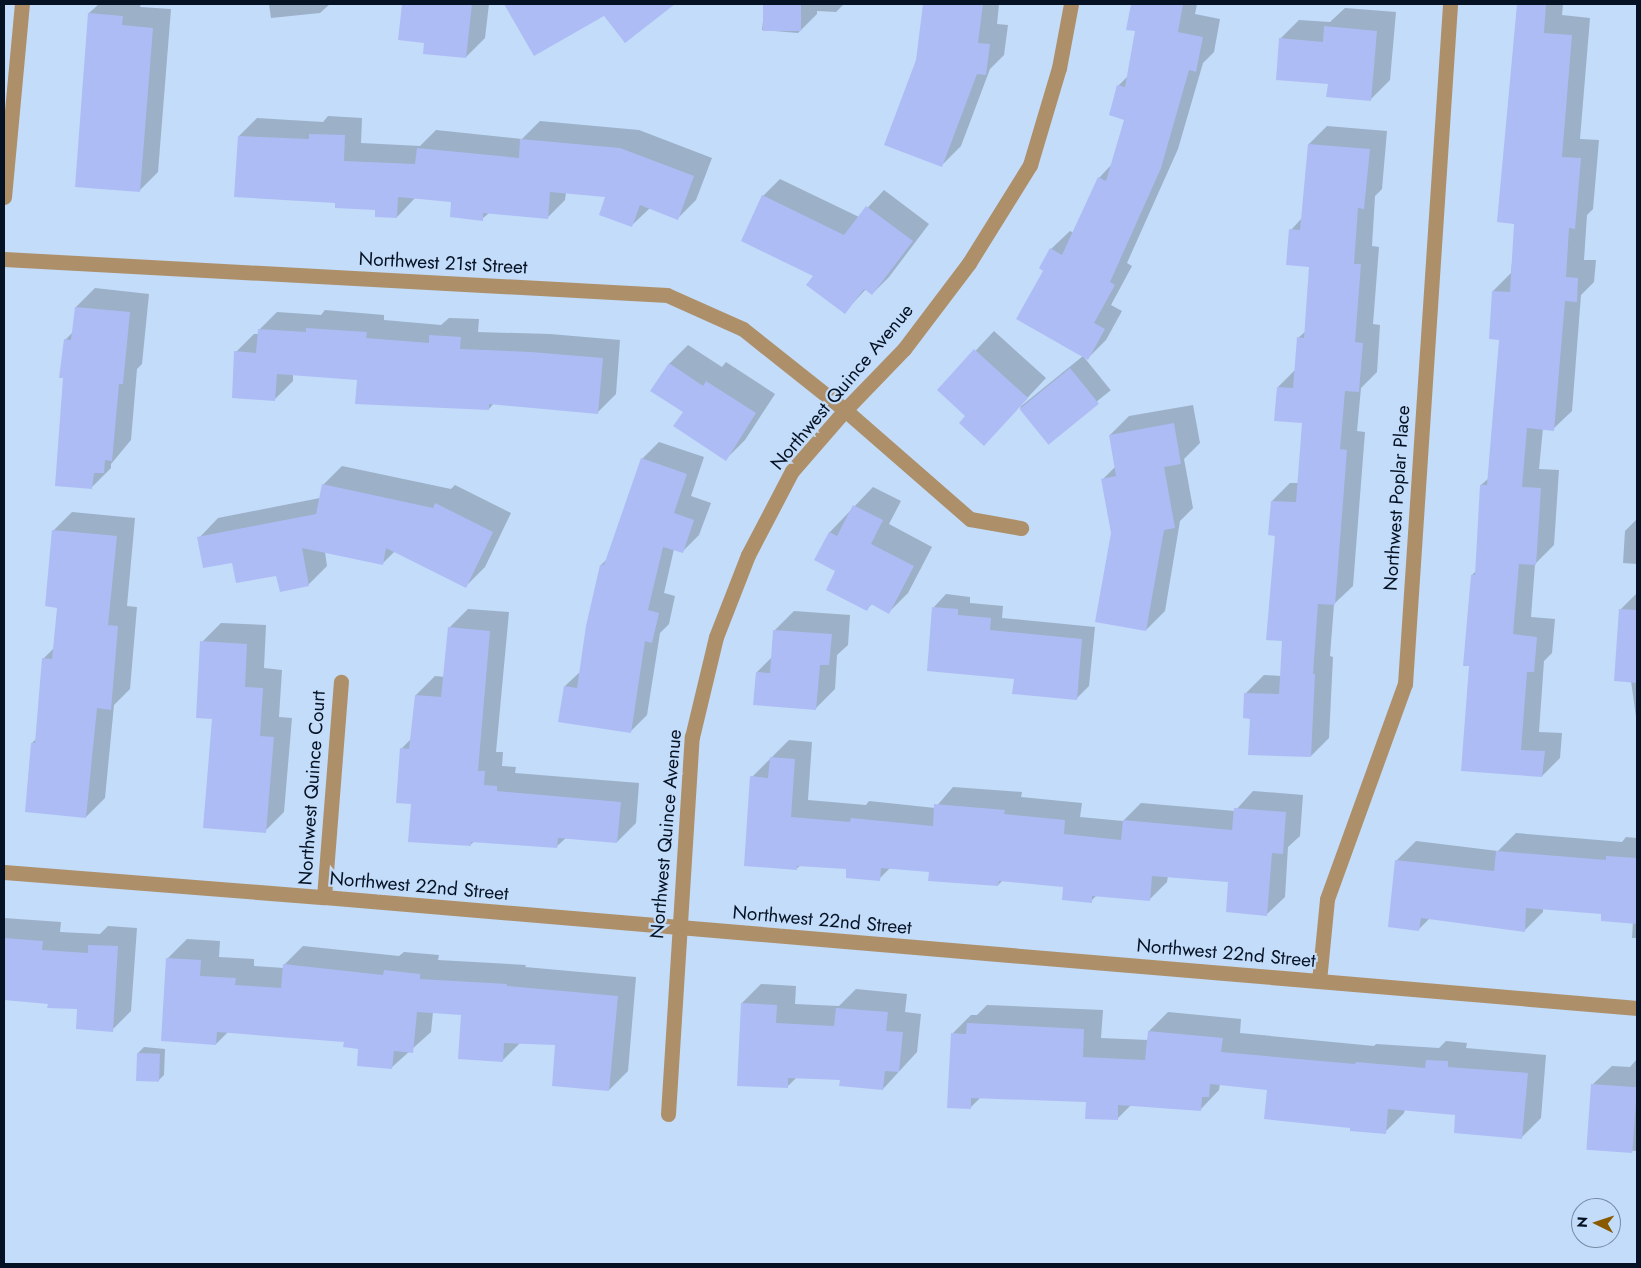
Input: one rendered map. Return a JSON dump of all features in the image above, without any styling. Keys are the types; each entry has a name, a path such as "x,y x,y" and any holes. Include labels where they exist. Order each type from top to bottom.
{"street":[{"path":"4,197 22,4"},
{"name":"Northwest Quince Avenue","path":"668,1114 678,929 692,737 716,637 748,556 792,471 845,410 916,334 969,263 1030,165 1059,68 1071,4"},
{"name":"Northwest Poplar Place","path":"1319,981 1327,899 1405,684 1450,4"},
{"name":"Northwest 21st Street","path":"4,258 667,296 743,329 845,410 970,519 1021,528"},
{"name":"Northwest Quince Court","path":"324,897 341,682"},
{"name":"Northwest 22nd Street","path":"4,872 324,897 678,929 1637,1008"}],"building":[{"path":"402,4 472,4 466,58 423,54 424,43 398,40"},
{"path":"504,4 675,4 625,43 604,16 534,56"},
{"path":"763,4 801,4 801,31 763,31"},
{"path":"923,4 983,4 978,43 990,44 986,75 977,74 942,167 884,145 916,60"},
{"path":"1131,4 1183,4 1178,32 1203,37 1196,72 1189,70 1161,168 1110,282 1115,285 1094,323 1105,329 1088,360 1016,319 1043,271 1039,268 1050,248 1062,255 1098,177 1106,181 1124,120 1109,115 1117,85 1125,87 1135,31 1126,30"},
{"path":"1517,4 1546,4 1544,33 1572,35 1562,157 1581,158 1575,229 1569,228 1566,277 1578,278 1577,302 1565,301 1554,431 1527,428 1522,487 1541,488 1536,565 1519,564 1513,634 1537,637 1534,672 1527,672 1521,750 1545,751 1542,777 1461,771 1469,666 1463,666 1471,575 1475,575 1480,485 1487,485 1499,340 1489,339 1492,291 1510,292 1514,224 1497,222"},
{"path":"88,13 123,16 122,25 153,28 140,192 75,187"},
{"path":"1324,26 1377,31 1371,101 1326,97 1328,84 1276,80 1279,38 1323,42"},
{"path":"309,134 345,135 344,161 415,164 417,148 519,158 520,139 620,148 694,176 678,220 640,205 632,227 599,215 605,197 550,192 548,219 483,213 483,221 450,217 451,202 398,197 397,218 375,217 375,210 335,208 335,203 234,197 238,136 309,139"},
{"path":"1308,144 1370,149 1364,209 1358,208 1354,264 1361,264 1355,342 1363,343 1359,392 1345,391 1340,449 1347,450 1335,605 1318,604 1313,674 1315,674 1311,757 1248,755 1250,719 1243,718 1244,693 1279,694 1282,641 1266,640 1275,536 1268,535 1271,501 1296,502 1302,423 1274,421 1277,387 1293,388 1297,337 1304,338 1309,267 1286,265 1289,229 1300,230"},
{"path":"762,195 844,235 866,206 913,241 872,295 864,289 845,314 806,285 813,276 741,241"},
{"path":"75,307 130,312 123,384 119,384 112,461 105,460 104,473 94,473 92,489 55,486 63,378 59,378 64,339 71,340"},
{"path":"306,328 367,332 366,338 429,343 429,335 461,337 460,349 603,358 598,414 489,404 489,410 355,404 357,380 277,374 275,401 232,398 234,351 256,353 258,329 306,332"},
{"path":"974,349 1028,398 984,446 959,423 965,416 937,390"},
{"path":"669,363 703,386 706,381 756,413 726,461 673,426 683,412 650,391"},
{"path":"1070,368 1099,404 1048,445 1019,409"},
{"path":"1174,423 1181,464 1164,467 1175,528 1164,530 1146,631 1095,622 1111,533 1101,479 1116,476 1109,435"},
{"path":"641,458 687,474 674,513 694,520 683,553 663,547 648,610 659,613 652,643 645,641 631,733 558,722 564,686 577,688 586,626 600,565 604,565"},
{"path":"322,484 433,508 435,503 493,532 466,588 386,548 383,565 302,548 309,586 280,592 276,576 236,583 232,563 203,568 197,537 316,514"},
{"path":"853,505 883,520 871,544 914,566 889,614 871,604 867,611 826,590 835,571 814,560 829,532 837,536"},
{"path":"52,530 117,536 108,625 118,626 111,710 97,708 86,818 25,812 31,743 35,743 42,658 52,659 57,608 45,606"},
{"path":"932,607 958,609 958,615 991,618 990,630 1082,639 1077,700 1012,694 1014,679 927,671"},
{"path":"1619,609 1637,610 1637,683 1614,681"},
{"path":"448,627 490,631 478,771 485,771 484,785 497,786 497,791 621,802 617,843 558,838 557,848 471,842 471,846 408,842 411,804 396,803 400,748 409,749 415,695 441,697"},
{"path":"773,630 832,634 829,665 820,665 816,710 753,705 756,672 770,673"},
{"path":"200,641 247,644 245,687 263,688 260,736 274,737 266,833 203,828 212,719 196,718"},
{"path":"770,757 795,759 791,817 850,822 851,818 933,826 934,804 1005,810 1004,814 1065,820 1064,834 1121,840 1123,820 1232,830 1234,808 1286,812 1283,854 1272,853 1267,916 1226,912 1228,882 1152,876 1150,901 1092,896 1092,903 1062,900 1063,887 999,881 998,886 928,881 929,872 881,868 880,881 846,878 846,869 797,866 797,870 744,866 750,776 768,778"},
{"path":"1496,851 1606,860 1606,856 1637,858 1637,924 1601,921 1601,914 1526,908 1525,932 1421,918 1419,931 1388,927 1395,860 1494,871"},
{"path":"4,938 43,941 42,950 88,953 88,945 118,946 113,1032 76,1029 77,1009 47,1008 48,1004 4,1000"},
{"path":"166,958 201,960 200,976 236,978 235,985 281,988 283,964 383,975 384,970 420,974 420,979 507,984 507,986 618,996 609,1091 552,1086 555,1045 504,1043 503,1062 458,1059 461,1015 417,1012 413,1053 394,1051 392,1069 357,1066 358,1049 343,1047 344,1042 217,1032 216,1045 161,1041"},
{"path":"741,1003 777,1005 776,1023 834,1026 836,1008 888,1012 886,1031 903,1032 899,1072 885,1071 883,1090 839,1086 840,1080 788,1078 788,1088 737,1086"},
{"path":"967,1023 1084,1029 1083,1057 1145,1060 1148,1031 1223,1038 1221,1052 1425,1068 1426,1060 1448,1061 1448,1067 1528,1073 1522,1139 1454,1133 1455,1115 1388,1109 1386,1134 1350,1131 1350,1128 1264,1119 1267,1090 1210,1084 1209,1097 1202,1097 1201,1111 1118,1105 1118,1120 1085,1119 1086,1102 971,1098 971,1109 947,1108 951,1033 966,1034"},
{"path":"137,1053 160,1054 159,1082 136,1081"},
{"path":"1591,1084 1637,1087 1632,1153 1586,1150"}]}
